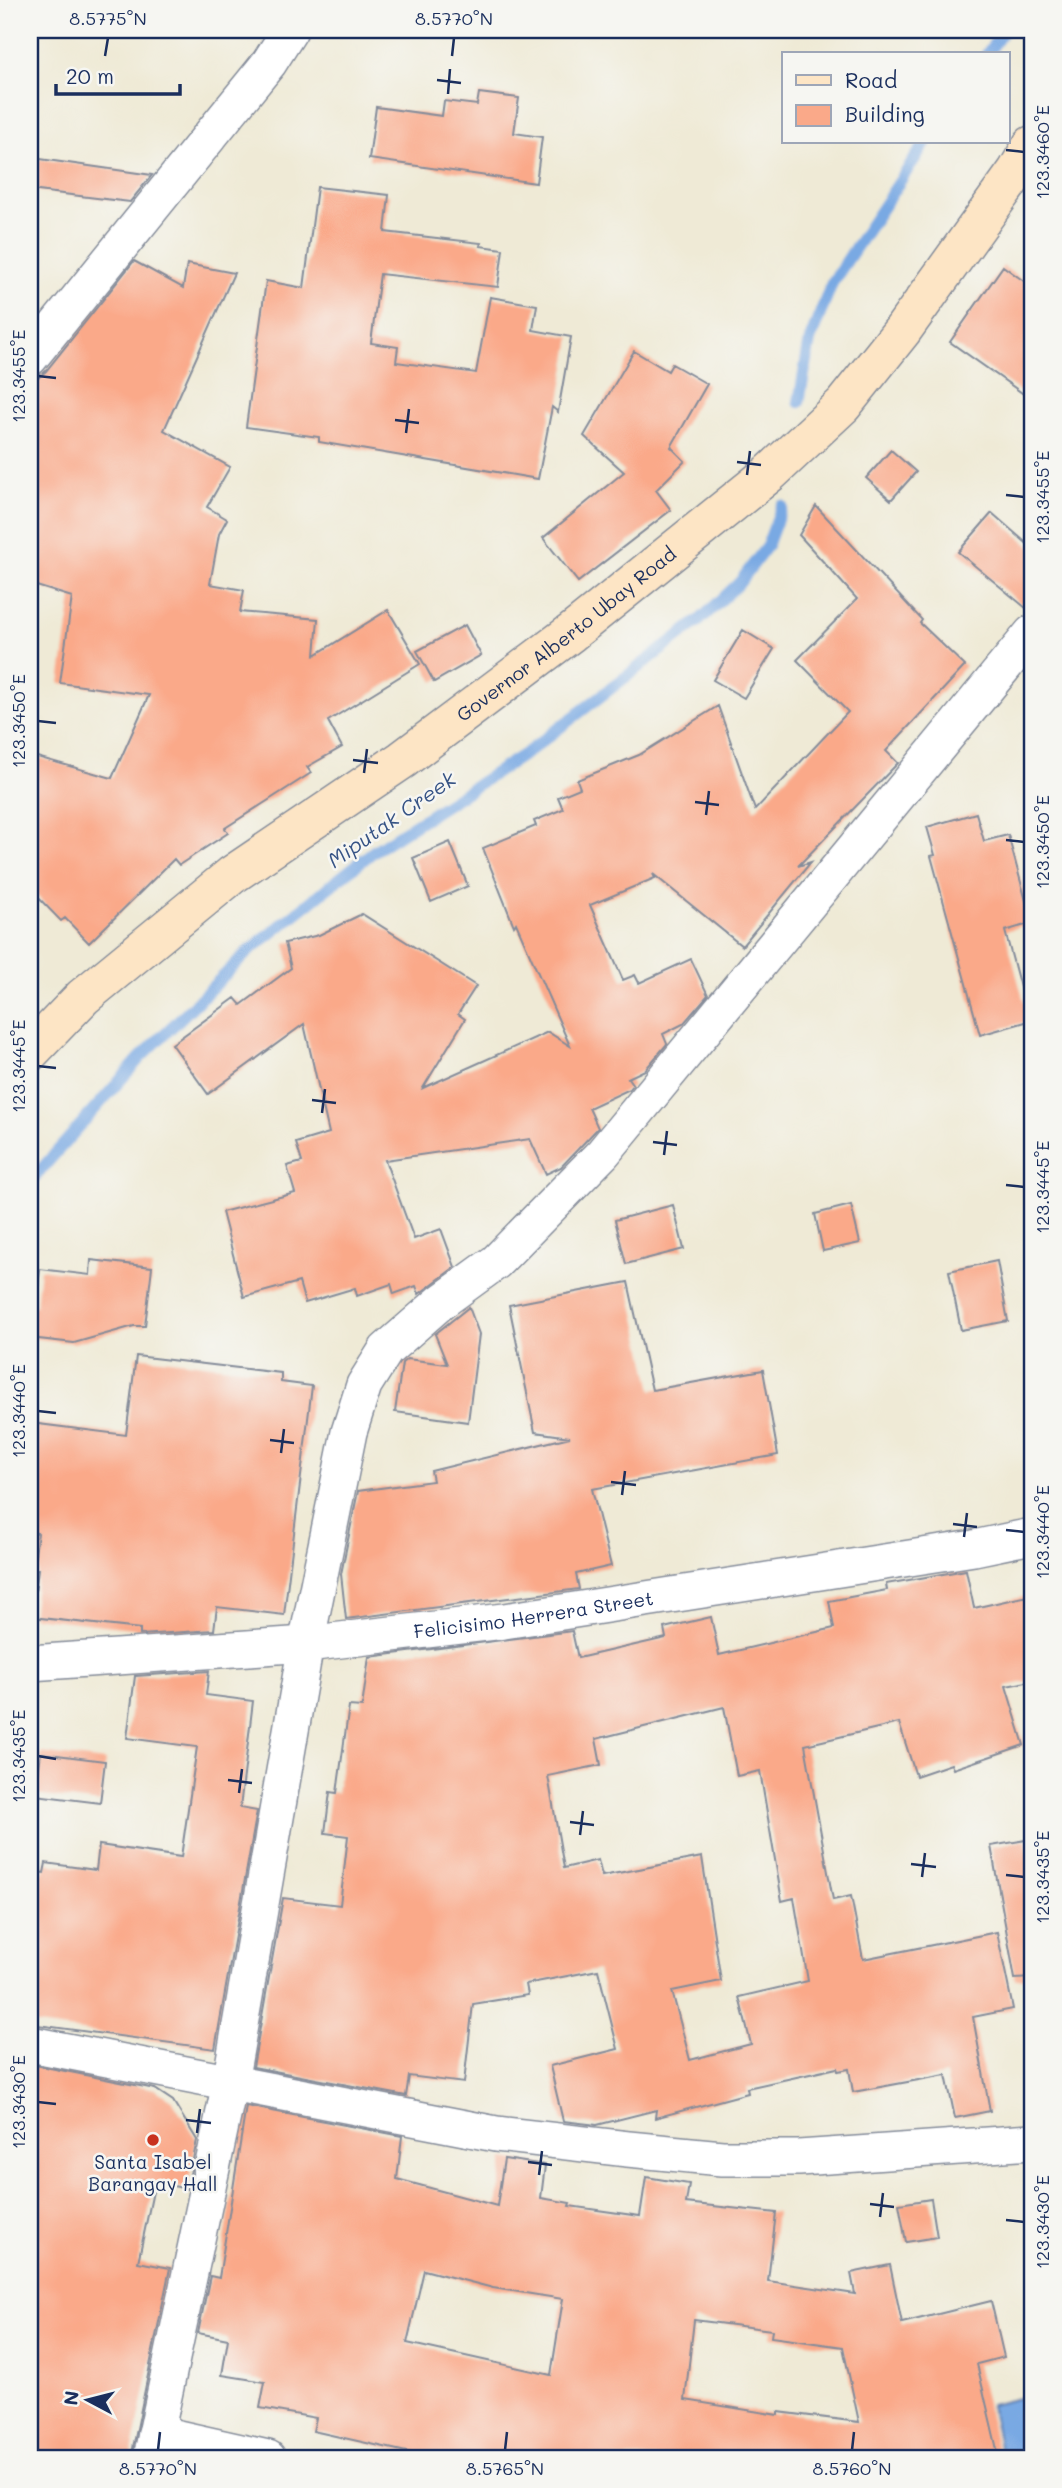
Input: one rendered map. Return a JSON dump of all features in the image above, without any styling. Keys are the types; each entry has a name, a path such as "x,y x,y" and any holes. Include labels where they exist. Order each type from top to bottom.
{"main road":[{"name":"Governor Alberto Ubay Road","path":"30,1052 83,997 232,875 402,760 570,633 779,464 843,405 902,331 1017,171 1032,145"}],"street":[{"path":"30,358 269,63 290,30"},
{"path":"268,2458 154,2446 230,2083 306,1644 349,1432 364,1385 386,1350 441,1302 496,1262 603,1153 1032,633"},
{"name":"Felicisimo Herrera Street","path":"30,1663 306,1644 504,1621 1032,1536"},
{"path":"30,2044 496,2134 722,2158 799,2158 1032,2142"}],"water":[{"path":"1032,2395 1032,2458 1002,2458 990,2405"}],"building":[{"path":"479,93 519,98 514,133 542,137 536,183 369,159 376,107 442,116 444,101 477,105"},
{"path":"33,158 152,175 130,202 30,190"},
{"path":"317,187 389,195 385,232 481,243 480,246 503,249 498,287 380,274 371,343 398,347 396,362 476,373 490,297 537,305 533,330 571,337 558,412 552,407 538,479 319,442 319,437 246,427 266,281 304,288"},
{"path":"134,261 183,288 187,264 234,273 164,430 230,467 207,507 227,519 219,534 210,584 244,590 240,612 318,619 315,655 388,610 420,664 328,721 342,747 307,767 311,773 225,828 228,833 179,865 174,859 89,943 65,918 61,921 30,889 30,755 112,778 149,695 60,683 72,597 30,584 30,385 46,371"},
{"path":"1003,266 1032,287 1032,400 950,342"},
{"path":"634,351 668,371 672,364 707,384 671,447 685,461 656,490 671,510 578,582 543,538 624,472 584,436"},
{"path":"891,450 916,472 891,500 866,478"},
{"path":"816,506 922,620 920,623 965,666 886,751 898,763 798,866 811,862 742,946 653,874 655,878 590,905 623,980 635,975 639,983 691,959 708,995 683,1024 663,1034 667,1044 645,1070 628,1078 633,1085 630,1089 589,1108 598,1128 561,1167 546,1174 530,1139 385,1160 414,1239 441,1229 455,1267 419,1294 416,1286 394,1294 391,1284 357,1296 355,1288 305,1303 299,1282 244,1297 222,1212 295,1193 287,1166 302,1162 296,1143 329,1133 304,1024 208,1094 172,1044 235,998 241,1005 291,968 285,943 319,935 362,914 476,986 458,1014 465,1019 423,1088 548,1032 570,1046 516,923 514,926 483,848 536,826 534,821 563,809 558,797 580,788 577,780 639,755 718,706 755,810 848,712 797,660 857,599 799,535"},
{"path":"992,513 1032,548 1032,613 958,552"},
{"path":"465,625 481,655 434,682 417,651"},
{"path":"743,630 774,649 744,698 713,680"},
{"path":"976,813 984,841 1008,835 1032,923 1005,931 1029,1021 980,1035 931,856 935,855 927,827"},
{"path":"450,842 468,886 431,902 413,858"},
{"path":"673,1205 684,1249 626,1264 615,1220"},
{"path":"851,1205 860,1243 823,1251 815,1214"},
{"path":"91,1260 152,1267 145,1326 134,1326 74,1343 30,1338 30,1305 36,1306 40,1269 90,1275"},
{"path":"997,1261 1008,1321 961,1330 949,1271"},
{"path":"628,1282 652,1390 763,1370 778,1455 592,1489 611,1566 576,1574 579,1589 346,1619 341,1574 358,1491 433,1481 431,1471 570,1437 535,1432 509,1305"},
{"path":"469,1307 479,1334 468,1422 395,1412 402,1363 407,1359 447,1364 435,1334"},
{"path":"136,1356 281,1373 281,1382 312,1386 284,1615 217,1607 214,1630 140,1635 140,1629 32,1617 38,1569 33,1569 38,1533 30,1532 30,1423 126,1435"},
{"path":"966,1570 974,1608 1032,1595 1032,1681 1006,1686 1024,1745 953,1769 951,1764 916,1776 899,1723 805,1745 833,1900 851,1896 863,1959 997,1932 1013,2009 973,2017 990,2111 955,2118 946,2075 853,2092 849,2069 838,2071 837,2068 747,2088 748,2093 655,2118 656,2110 597,2125 563,2121 550,2066 618,2049 598,1970 526,1984 528,1995 473,2004 464,2083 409,2076 406,2096 253,2067 283,1898 340,1905 348,1836 325,1833 330,1792 337,1793 349,1706 362,1707 369,1657 572,1631 578,1658 666,1638 664,1628 711,1617 719,1655 834,1628 829,1601 887,1590 886,1584","holes":["724,1707 737,1776 760,1771 782,1901 794,1898 808,1981 739,1997 751,2044 690,2060 672,1991 721,1981 702,1857 602,1876 598,1860 564,1868 548,1776 601,1765 596,1739"]},
{"path":"209,1671 206,1695 253,1701 240,1808 257,1811 215,2049 30,2024 30,1871 44,1873 46,1863 96,1870 99,1845 181,1857 197,1747 127,1738 135,1676"},
{"path":"41,1753 105,1761 100,1803 35,1795"},
{"path":"1026,1840 1032,1874 1032,1978 1015,1979 991,1846"},
{"path":"30,2064 155,2089 173,2101 197,2140 187,2189 155,2182 138,2262 170,2268 131,2458 30,2458"},
{"path":"246,2106 402,2136 397,2179 497,2206 504,2159 545,2165 541,2198 570,2203 569,2206 640,2216 646,2177 689,2184 686,2203 776,2213 768,2281 855,2294 851,2273 890,2265 902,2323 991,2301 1004,2357 977,2364 999,2458 410,2458 411,2453 313,2431 316,2418 260,2408 265,2382 222,2375 228,2339 198,2333 210,2276 219,2278","holes":["424,2270 493,2288 563,2299 551,2375 407,2343","694,2320 772,2330 771,2337 843,2347 859,2422 778,2412 778,2415 685,2400"]},
{"path":"931,2199 937,2237 906,2242 899,2204"}],"waterway":[{"name":"Miputak Creek","path":"988,52 1004,30"},
{"name":"Miputak Creek","path":"799,402 810,340 832,283 925,144"},
{"name":"Miputak Creek","path":"30,1182 140,1058 249,951 374,851 528,752 700,620 740,582 767,546 782,506"}],"place":[{"name":"Santa Isabel Barangay Hall","path":"153,2140"}]}
